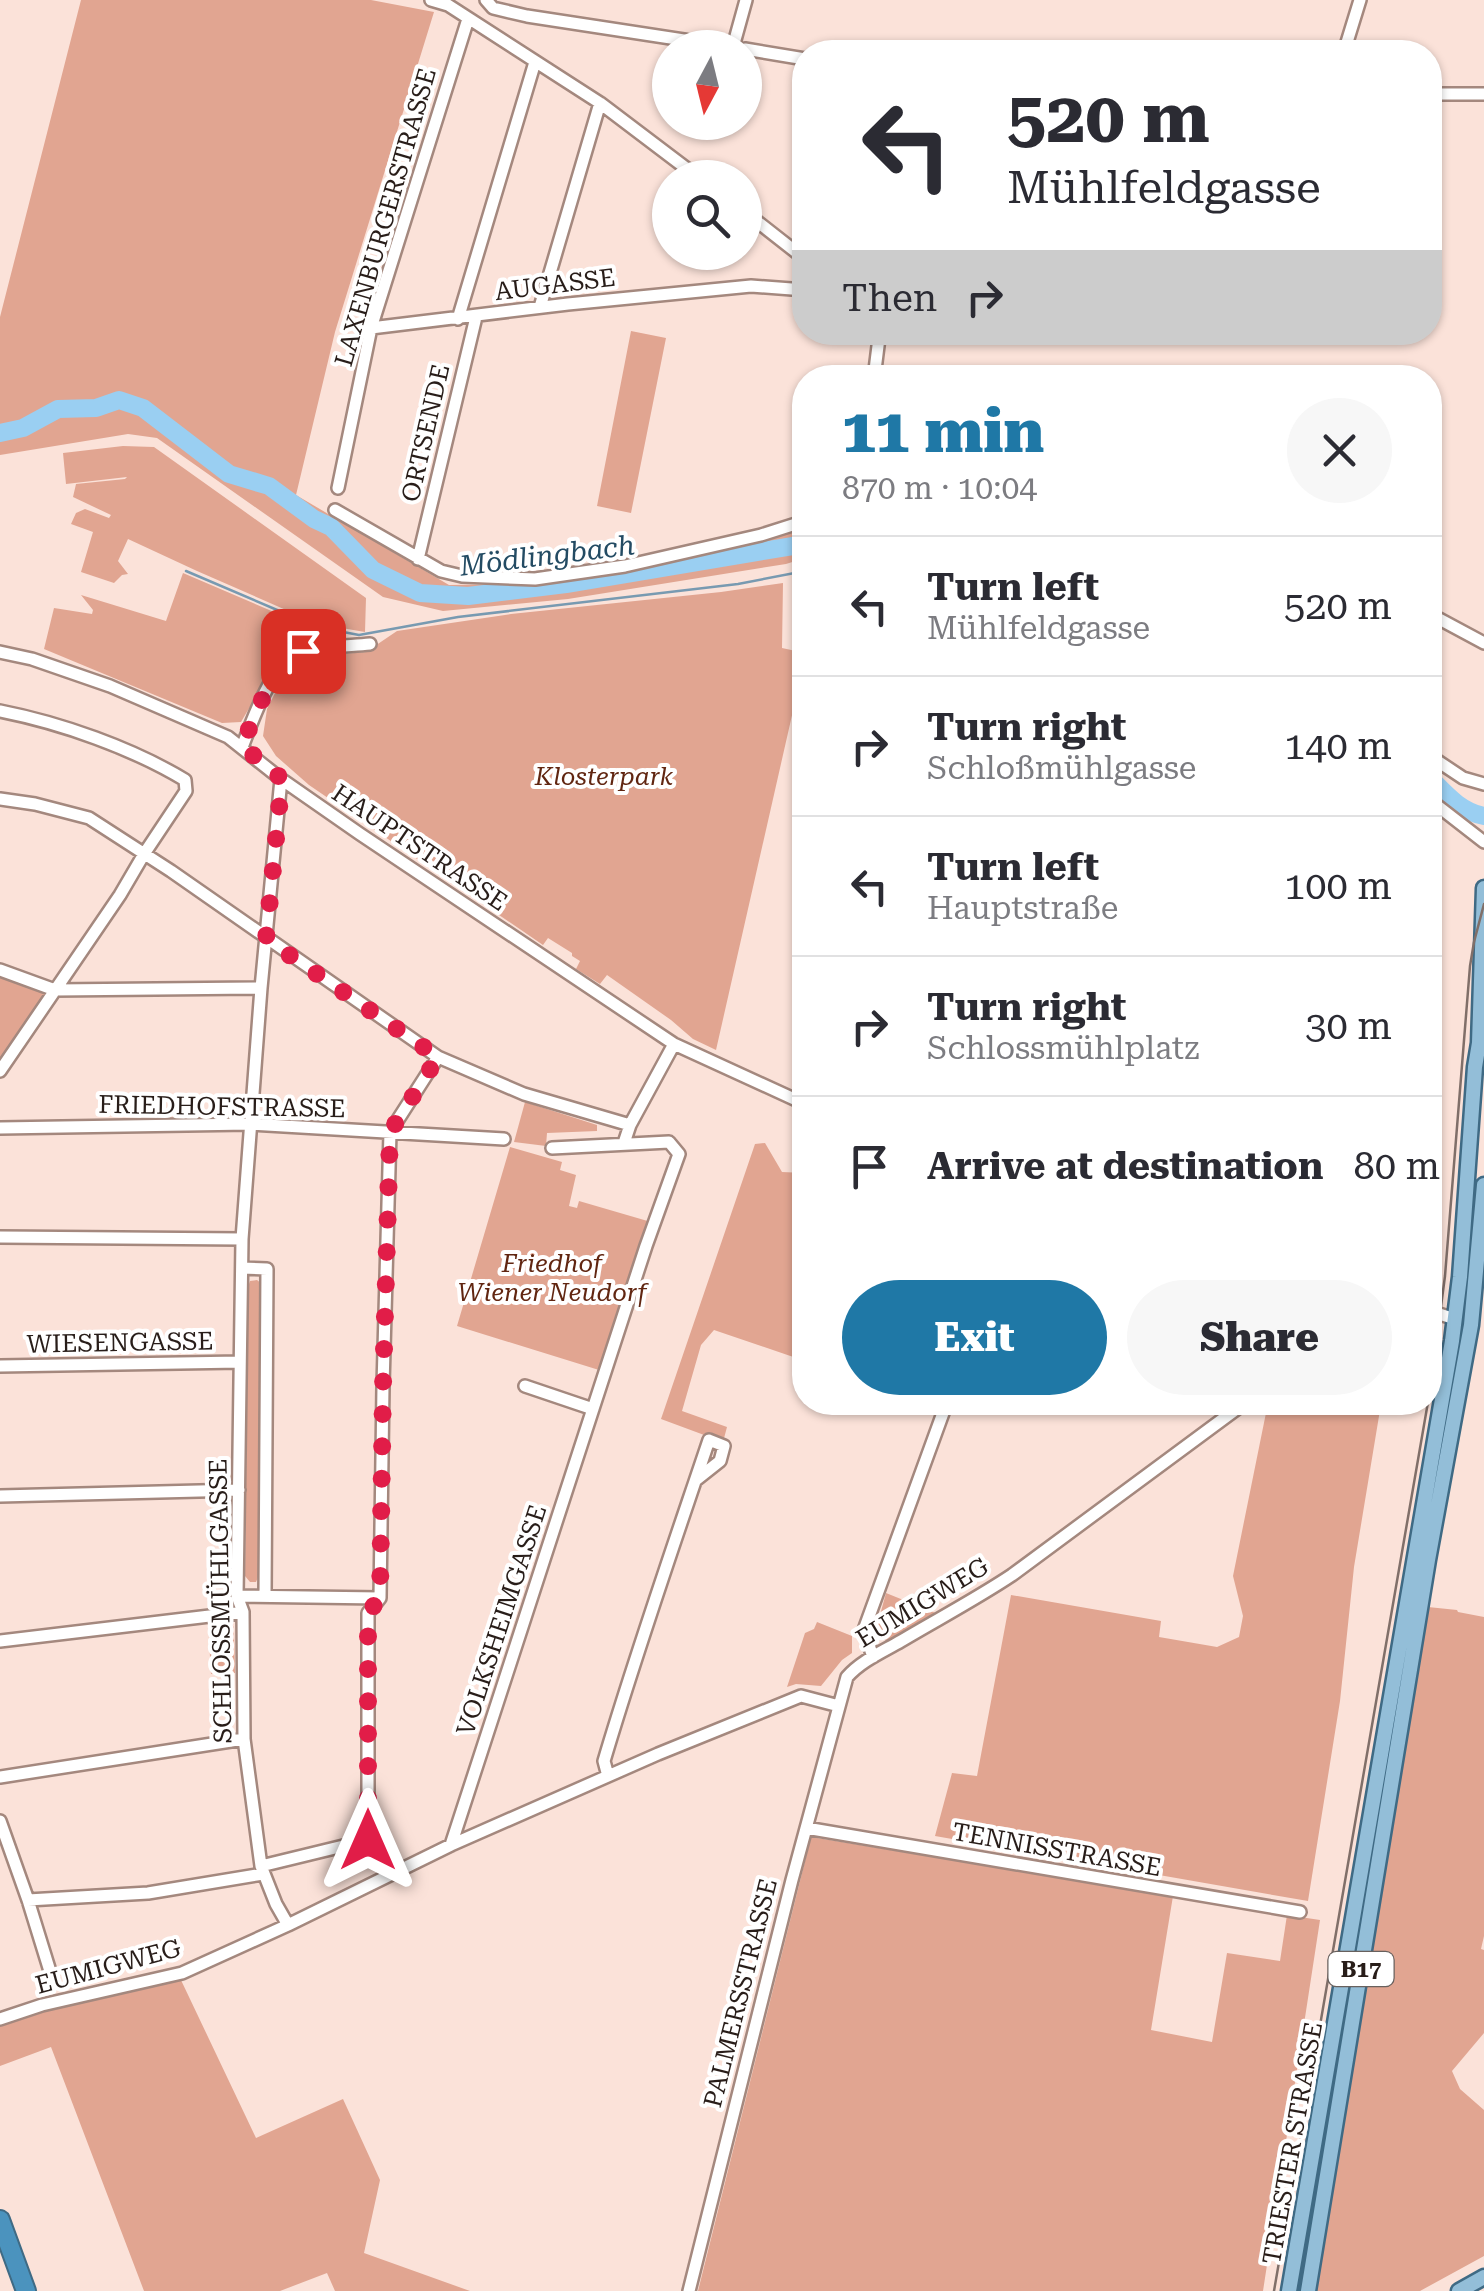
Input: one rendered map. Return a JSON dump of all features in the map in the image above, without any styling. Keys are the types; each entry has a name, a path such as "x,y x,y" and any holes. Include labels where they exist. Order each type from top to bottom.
{"highway":[{"path":"0,2220 26,2291"}],"main road":[{"name":"B17","path":"1442,1408 1455,1319 1479,1043 1484,888"},
{"name":"B17","path":"1479,1043 1484,1062"},
{"name":"B17","path":"1407,1647 1478,1327 1484,1185"},
{"path":"1455,1319 1478,1327"},
{"name":"B17","path":"1407,1647 1441,1415"},
{"name":"TRIESTER STRASSE","path":"1289,2291 1407,1647"},
{"name":"TRIESTER STRASSE","path":"1308,2291 1407,1647"},
{"path":"1459,2291 1484,2279"},
{"path":"1468,2291 1484,2279"}],"street":[{"path":"431,0 448,5 600,103 675,160"},
{"path":"486,0 493,8 527,16 652,35"},
{"path":"738,30 746,0"},
{"path":"1348,40 1360,0"},
{"name":"LAXENBURGERSTRASSE","path":"338,488 372,328 468,19"},
{"path":"762,52 792,57"},
{"path":"458,319 536,62"},
{"path":"1442,94 1484,94"},
{"path":"540,307 600,103"},
{"path":"762,225 792,249"},
{"name":"AUGASSE","path":"372,328 752,286 792,289"},
{"name":"ORTSENDE","path":"418,559 476,316"},
{"path":"335,510 441,571 462,576 546,578 625,566 792,525"},
{"path":"1442,620 1484,643"},
{"path":"242,746 266,690 286,662 303,651 370,644"},
{"name":"HAUPTSTRASSE","path":"0,652 110,686 212,729 674,1044 792,1098"},
{"path":"0,711 50,722 138,756 184,780 186,791 0,1072"},
{"path":"1442,764 1463,778 1484,784"},
{"name":"SCHLOSSMÜHLGASSE","path":"282,779 242,1239 237,1596 243,1612 244,1738 262,1870 288,1925"},
{"path":"0,799 88,818 171,871 438,1057 524,1094 630,1126"},
{"path":"1442,809 1484,842"},
{"path":"0,970 56,990 261,988"},
{"path":"552,1148 624,1144 674,1044"},
{"path":"28,1900 148,1893 262,1870 368,1840 368,1613 380,1598 390,1132 438,1057"},
{"name":"FRIEDHOFSTRASSE","path":"0,1128 249,1124 504,1140"},
{"name":"VOLKSHEIMGASSE","path":"451,1845 679,1154 669,1142 624,1144"},
{"path":"0,1237 242,1239"},
{"name":"SCHLOSSMÜHLGASSE","path":"242,1268 267,1269 264,1596"},
{"path":"1442,1314 1455,1319"},
{"name":"WIESENGASSE","path":"0,1366 240,1362"},
{"path":"525,1386 593,1409"},
{"path":"872,1658 864,1630 942,1415"},
{"name":"EUMIGWEG","path":"0,2019 42,2005 182,1973 451,1845 800,1696 839,1706 846,1677 853,1670 998,1584 1228,1415"},
{"path":"608,1776 604,1761 640,1641 696,1480"},
{"path":"0,1496 238,1490"},
{"path":"237,1596 380,1598"},
{"path":"0,1640 243,1612"},
{"name":"PALMERSSTRASSE","path":"688,2291 839,1706"},
{"path":"0,1777 244,1738"},
{"path":"0,1821 54,1981"},
{"name":"TENNISSTRASSE","path":"806,1828 1300,1912"}],"green space":[{"path":"81,0 371,0 434,12 335,332 296,495 449,585 541,584 546,590 645,576 654,565 792,532 792,562 568,599 443,611 383,597 157,438 128,434 0,455 0,317"},
{"path":"631,331 666,338 631,513 597,506"},
{"path":"123,446 154,447 366,598 365,632 318,624 128,539 118,561 128,574 114,583 81,572 93,532 71,524 76,513 85,509 109,518 111,515 73,497 76,484 127,477 66,484 63,453"},
{"path":"183,573 316,630 344,635 344,639 306,639 288,646 297,651 268,676 241,722 222,723 44,649 54,608 92,614 81,595 166,621"},
{"name":"Klosterpark","path":"783,583 782,648 792,650 792,715 716,1050 693,1039 607,975 600,984 576,969 580,961 572,953 548,938 543,945 309,785 276,756 263,736 267,709 293,667 320,656 366,652 397,631 511,614"},
{"path":"0,974 46,991 45,1001 0,1064"},
{"path":"525,1102 597,1125 597,1131 547,1133 546,1146 514,1142"},
{"path":"765,1143 782,1172 792,1172 792,1357 714,1330 701,1345 682,1411 727,1427 723,1442 661,1419 755,1144"},
{"name":"Friedhof Wiener Neudorf","path":"510,1147 562,1162 560,1170 576,1175 569,1206 577,1208 579,1201 651,1222 599,1370 457,1326"},
{"path":"257,1280 263,1285 259,1575 256,1582 250,1582 245,1576 248,1287 250,1281"},
{"path":"1266,1415 1379,1415 1308,1901 935,1836 952,1773 977,1776 1011,1595 1161,1621 1159,1637 1217,1647 1239,1637 1243,1616 1233,1576"},
{"path":"886,1593 938,1614 886,1641 878,1635 877,1626"},
{"path":"1428,1607 1484,1617 1484,2033 1452,2071 1460,2089 1484,2110 1484,2256 1420,2291 1315,2291"},
{"path":"226,1620 234,1627 235,1673 211,1674 208,1622"},
{"path":"817,1622 852,1636 852,1653 821,1686 787,1687 805,1633 814,1629"},
{"path":"811,1837 1173,1896 1151,2030 1212,2042 1227,1953 1280,1961 1287,1915 1320,1920 1263,2291 698,2291"},
{"path":"180,1978 256,2138 343,2099 380,2180 364,2253 470,2291 335,2291 327,2273 280,2291 144,2291 51,2047 0,2066 0,2025 87,1996"}],"waterway":[{"name":"Mödlingbach","path":"0,433 23,428 58,409 96,408 119,400 143,408 229,474 269,486 331,527 373,570 420,593 468,596 566,584 792,546"},
{"path":"186,571 317,627 359,635 458,617 738,584 792,574"},
{"name":"Mödlingbach","path":"1442,790 1461,806 1484,816"}],"tram line":[{"path":"1442,1299 1470,966 1484,904"},
{"path":"1274,2291 1426,1415"}],"route":[{"path":"303,651 286,662 266,690 242,746 282,779 266,939 438,1057 390,1132 380,1598 368,1613 368,1840"}]}
